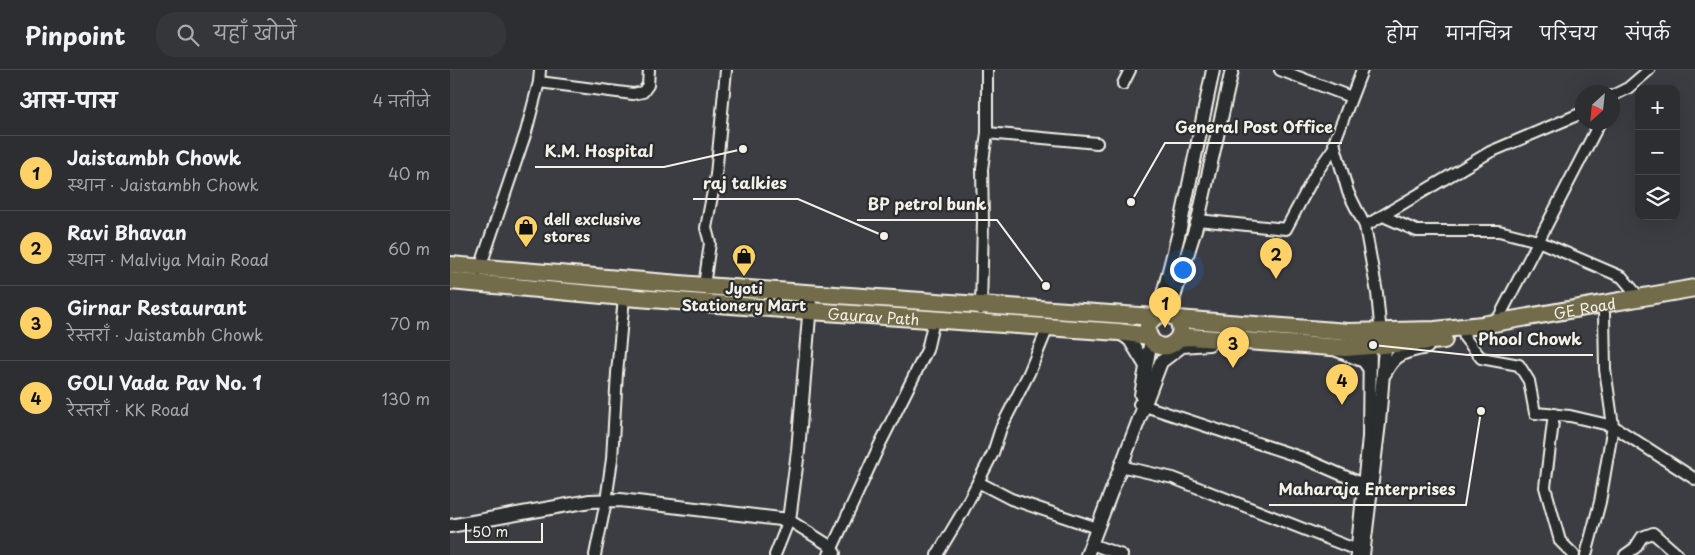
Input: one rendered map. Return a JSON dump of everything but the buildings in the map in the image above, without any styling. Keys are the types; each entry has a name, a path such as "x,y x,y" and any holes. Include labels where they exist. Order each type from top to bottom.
{"main road":[{"path":"450,266 478,276 704,286 1165,316 1378,336 1448,339 1464,332 1604,313 1695,297"},
{"name":"Gaurav Path","path":"450,281 478,276 624,297 810,312 1119,332 1150,338"},
{"name":"GE Road","path":"1378,336 1435,330 1464,332 1496,323 1695,288"},
{"path":"1165,316 1181,328 1178,338 1171,345 1160,346 1150,338 1148,325 1165,316"},
{"path":"1178,338 1188,337 1345,348 1378,336"}],"street":[{"path":"478,276 526,132 539,82 540,70"},
{"path":"539,82 633,94 643,92 648,85 649,70"},
{"path":"704,286 710,243 706,228 716,175 726,70"},
{"path":"981,323 982,169 986,133 987,70"},
{"path":"1123,84 1130,70"},
{"path":"1165,316 1170,271 1212,70"},
{"path":"1165,316 1174,297 1198,220 1232,70"},
{"path":"1280,70 1352,97"},
{"path":"1198,220 1286,229 1316,173 1334,146 1362,70"},
{"path":"1620,93 1649,70"},
{"path":"1365,226 1490,152 1575,116"},
{"path":"1496,323 1596,130"},
{"path":"986,133 1097,143"},
{"path":"1120,466 1173,478 1360,553 1383,378 1378,336 1376,293 1365,226 1348,192 1334,146"},
{"path":"1384,216 1417,231 1499,231 1538,241 1622,277 1639,297"},
{"path":"774,555 789,520 798,451 810,293"},
{"path":"595,555 606,501 612,458 624,297"},
{"path":"1586,555 1600,502 1613,426 1605,369 1604,313"},
{"path":"833,553 880,444 927,350 934,320"},
{"path":"937,555 993,453 1002,428 1029,373 1048,327"},
{"path":"1119,332 1130,340 1146,366"},
{"path":"1464,332 1481,358 1519,365 1530,381 1535,413 1570,416 1613,426 1695,479"},
{"path":"1368,486 1369,368 1378,336"},
{"path":"1142,404 1150,338"},
{"path":"1383,378 1390,363 1400,354 1439,344 1448,339"},
{"path":"1122,555 1089,549 1142,404 1161,362 1182,346 1234,345 1249,341"},
{"path":"1327,347 1364,361 1369,368"},
{"path":"1142,404 1303,458 1368,486"},
{"path":"1554,414 1545,487 1560,541 1574,555"},
{"path":"978,482 1011,499 1097,528"},
{"path":"450,526 590,501 620,500 789,520 827,544 833,553"},
{"path":"1625,555 1635,548 1642,537 1653,533 1678,555"}],"place":[{"name":"K.M. Hospital","path":"743,149"},
{"name":"General Post Office","path":"1131,202"},
{"name":"raj talkies","path":"884,236"},
{"name":"dell exclusive stores","path":"526,248"},
{"name":"Jyoti Stationery Mart","path":"744,277"},
{"name":"Ravi Bhavan","path":"1276,279"},
{"name":"BP petrol bunk","path":"1046,286"},
{"name":"Jaistambh Chowk","path":"1165,328"},
{"name":"Phool Chowk","path":"1373,345"},
{"name":"Girnar Restaurant","path":"1233,368"},
{"name":"GOLI Vada Pav No. 1","path":"1342,405"},
{"name":"Maharaja Enterprises","path":"1481,411"}]}
